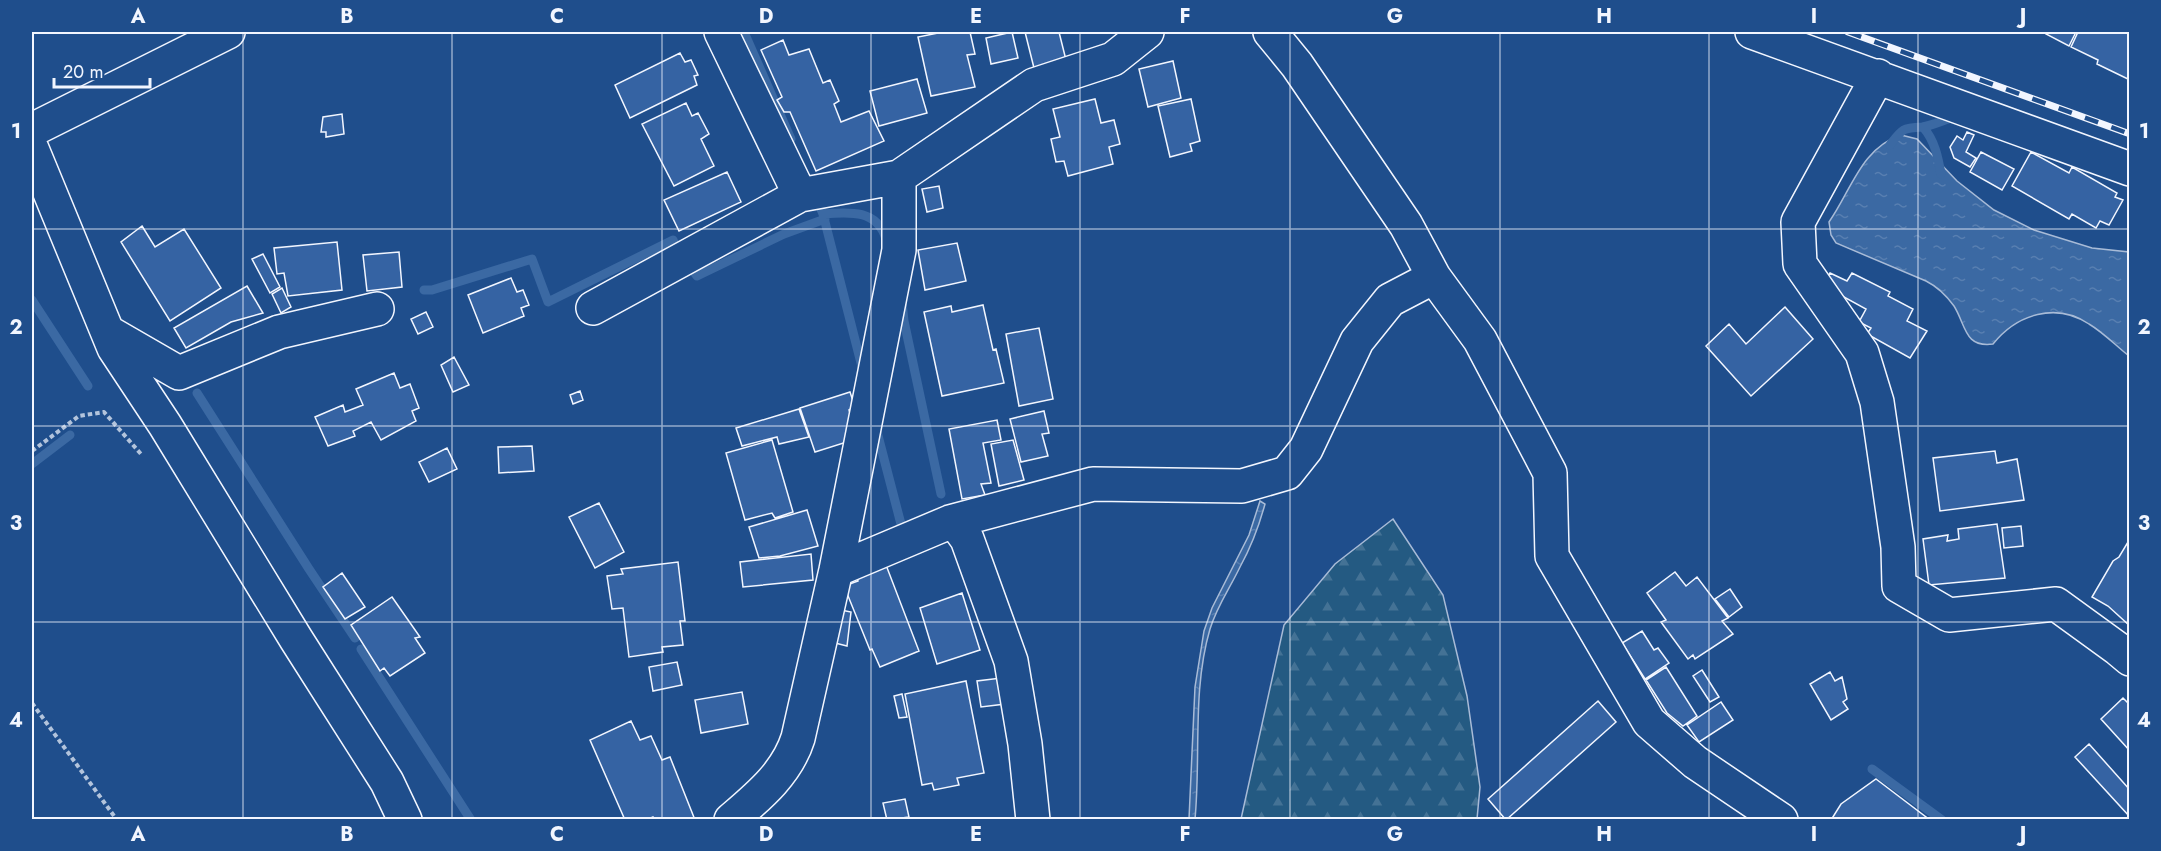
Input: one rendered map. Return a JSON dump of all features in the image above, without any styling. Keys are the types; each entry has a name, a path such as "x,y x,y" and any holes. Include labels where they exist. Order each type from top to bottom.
{"street":[{"path":"32,130 228,32"},
{"path":"722,32 800,195"},
{"path":"593,308 800,195 899,177 1034,85 1113,58 1147,32"},
{"path":"1270,32 1297,65 1399,216 1434,277 1480,340 1550,473 1552,556 1649,722 1695,762 1780,819"},
{"path":"1752,32 2130,169"},
{"path":"1878,76 1798,222 1800,264 1863,353 1877,402 1898,547 1899,586 1949,615 2056,604 2130,659"},
{"path":"32,149 114,348 165,425 387,782 405,819"},
{"path":"731,819 756,799 777,777 793,756 798,738 836,570 899,250 899,177"},
{"path":"836,570 954,521 1093,484 1242,486 1287,473 1306,449 1357,341 1390,300 1434,277"},
{"path":"108,332 179,373 279,332 377,309"},
{"path":"954,521 967,539 1011,661 1025,744 1033,819"}],"path":[{"path":"32,451 79,416 104,412 142,455"},
{"path":"32,703 117,819"}],"green space":[{"path":"1393,519 1443,595 1467,696 1480,787 1477,819 1241,819 1284,625 1335,564"}],"water":[{"path":"1901,135 1917,139 1957,181 1994,210 2034,230 2092,248 2129,252 2129,356 2094,328 2076,317 2063,314 2038,314 2013,325 1993,344 1976,342 1967,334 1954,306 1934,286 1836,243 1831,235 1829,222 1858,172 1876,150 1887,141"},
{"path":"1260,501 1265,504 1257,528 1216,613 1204,652 1199,700 1195,819 1189,819 1195,687 1204,631 1212,608 1249,535"}],"building":[{"path":"943,32 970,32 975,54 967,55 975,87 931,96 918,37"},
{"path":"1012,32 1018,58 991,64 986,38"},
{"path":"1025,32 1059,32 1066,60 1034,68"},
{"path":"2047,32 2076,32 2069,46 2046,34"},
{"path":"2078,32 2130,32 2130,80 2097,64 2098,60 2071,47"},
{"path":"783,40 789,55 809,49 823,83 830,80 839,101 834,104 841,122 869,111 884,141 816,171 790,112 784,112 777,100 782,97 761,50"},
{"path":"680,53 685,62 691,60 698,75 694,76 697,85 630,118 615,85"},
{"path":"1173,61 1181,98 1148,107 1139,69"},
{"path":"917,79 927,113 879,126 870,91"},
{"path":"1095,99 1101,123 1114,120 1120,144 1109,147 1113,164 1068,176 1064,161 1056,162 1051,139 1060,137 1053,109"},
{"path":"1191,99 1200,141 1190,144 1192,151 1170,157 1158,106"},
{"path":"686,103 692,116 698,113 709,134 701,139 714,166 674,186 642,124"},
{"path":"342,114 344,134 326,137 326,132 321,132 323,117"},
{"path":"1967,132 1974,135 1966,152 1976,158 1970,167 1954,158 1950,147 1957,136 1963,140"},
{"path":"1981,152 2014,169 2002,190 1970,172"},
{"path":"2031,152 2069,173 2072,167 2117,193 2115,197 2123,200 2109,225 2100,221 2096,228 2072,214 2069,219 2012,186"},
{"path":"727,172 741,202 679,231 664,200"},
{"path":"939,186 943,208 927,212 922,189"},
{"path":"142,226 155,247 184,229 221,288 170,321 121,242"},
{"path":"337,242 342,290 288,296 284,273 277,274 274,248"},
{"path":"957,243 966,281 925,290 918,250"},
{"path":"399,252 402,287 367,291 363,255"},
{"path":"263,254 280,287 270,293 252,259"},
{"path":"1830,273 1847,281 1852,273 1890,292 1888,296 1913,309 1907,321 1927,331 1910,358 1867,334 1871,328 1859,322 1866,309 1822,285"},
{"path":"511,278 517,292 523,290 529,305 521,308 524,316 483,333 468,295"},
{"path":"247,286 263,313 231,322 186,348 174,328"},
{"path":"282,288 291,307 281,313 272,294"},
{"path":"983,305 993,350 996,349 1004,383 942,396 924,312 951,306 952,312"},
{"path":"1785,307 1813,339 1751,396 1706,346 1729,324 1746,344"},
{"path":"426,312 433,327 418,334 411,319"},
{"path":"1039,328 1053,399 1019,406 1006,334"},
{"path":"454,357 469,385 453,392 441,365"},
{"path":"394,373 400,388 410,384 419,408 412,411 416,421 381,440 371,422 353,431 355,436 328,446 315,417 343,405 345,412 363,405 356,389"},
{"path":"580,391 583,400 573,404 570,395"},
{"path":"850,392 855,407 849,410 854,427 850,441 815,452 800,408"},
{"path":"799,409 809,437 779,444 777,437 742,446 736,428"},
{"path":"1044,411 1049,433 1042,434 1048,456 1021,462 1010,419"},
{"path":"997,420 1001,440 983,443 991,483 981,484 985,495 962,499 949,429"},
{"path":"772,440 793,512 775,518 772,513 745,520 726,453"},
{"path":"1013,440 1024,480 999,486 991,444"},
{"path":"532,446 534,471 499,473 498,447"},
{"path":"447,448 457,469 429,482 419,462"},
{"path":"1995,451 1997,463 2017,459 2024,500 1940,511 1933,458"},
{"path":"599,503 624,552 595,568 569,517"},
{"path":"807,510 818,546 780,556 759,558 749,527"},
{"path":"1997,524 2005,578 1929,585 1923,539 1948,535 1947,541 1959,539 1958,529"},
{"path":"2021,526 2023,546 2004,548 2002,528"},
{"path":"2130,542 2130,626 2108,606 2092,597 2113,561 2119,557"},
{"path":"811,554 813,580 743,587 740,562"},
{"path":"678,562 685,621 680,621 683,645 662,647 663,652 629,657 623,608 612,609 607,576 623,574 621,569"},
{"path":"886,565 919,651 880,667 872,649 870,650 844,586 858,581 857,576"},
{"path":"1675,572 1686,586 1697,577 1728,618 1722,621 1733,634 1695,659 1693,655 1688,659 1661,622 1666,620 1647,593"},
{"path":"342,573 365,607 345,619 323,587"},
{"path":"1730,589 1742,607 1729,617 1715,599"},
{"path":"962,593 980,650 937,664 920,608"},
{"path":"392,597 420,637 415,638 425,653 390,676 384,668 380,671 351,625"},
{"path":"841,610 851,612 847,646 835,643"},
{"path":"1642,631 1654,650 1658,648 1669,663 1645,679 1622,643"},
{"path":"677,662 682,685 653,691 649,667"},
{"path":"1666,667 1697,716 1683,726 1667,713 1646,680"},
{"path":"1702,670 1719,697 1710,702 1693,676"},
{"path":"1830,672 1835,681 1842,677 1847,699 1843,702 1848,709 1831,720 1810,684"},
{"path":"1001,678 1005,704 981,707 977,681"},
{"path":"966,681 984,773 957,778 959,785 934,790 932,783 922,785 905,694"},
{"path":"742,692 748,724 701,733 695,700"},
{"path":"902,694 907,717 899,718 894,696"},
{"path":"2123,698 2130,705 2130,751 2101,719"},
{"path":"1598,701 1616,722 1506,820 1488,799"},
{"path":"1721,702 1733,720 1699,742 1687,725"},
{"path":"631,721 640,740 651,736 662,760 670,757 695,820 655,820 653,817 646,820 625,820 590,740"},
{"path":"2089,744 2130,790 2130,817 2075,757"},
{"path":"1876,779 1930,820 1831,820 1841,804"},
{"path":"905,799 909,817 887,820 883,803"}],"waterway":[{"path":"744,32 791,139"},
{"path":"1890,145 1906,129 1929,126 1951,118"},
{"path":"1923,127 1933,144 1941,174"},
{"path":"817,199 823,214 863,371"},
{"path":"823,214 852,213 869,217 882,229 886,239"},
{"path":"694,272 697,276 784,234 825,219"},
{"path":"424,290 432,290 532,259 548,302 673,240 675,245"},
{"path":"32,300 88,386"},
{"path":"902,302 904,321 941,494"},
{"path":"197,393 355,638"},
{"path":"876,428 902,528 906,529"},
{"path":"32,464 70,435"},
{"path":"361,649 471,820"},
{"path":"1872,769 1942,820"}],"railway":[{"path":"1848,32 2130,134"}]}
